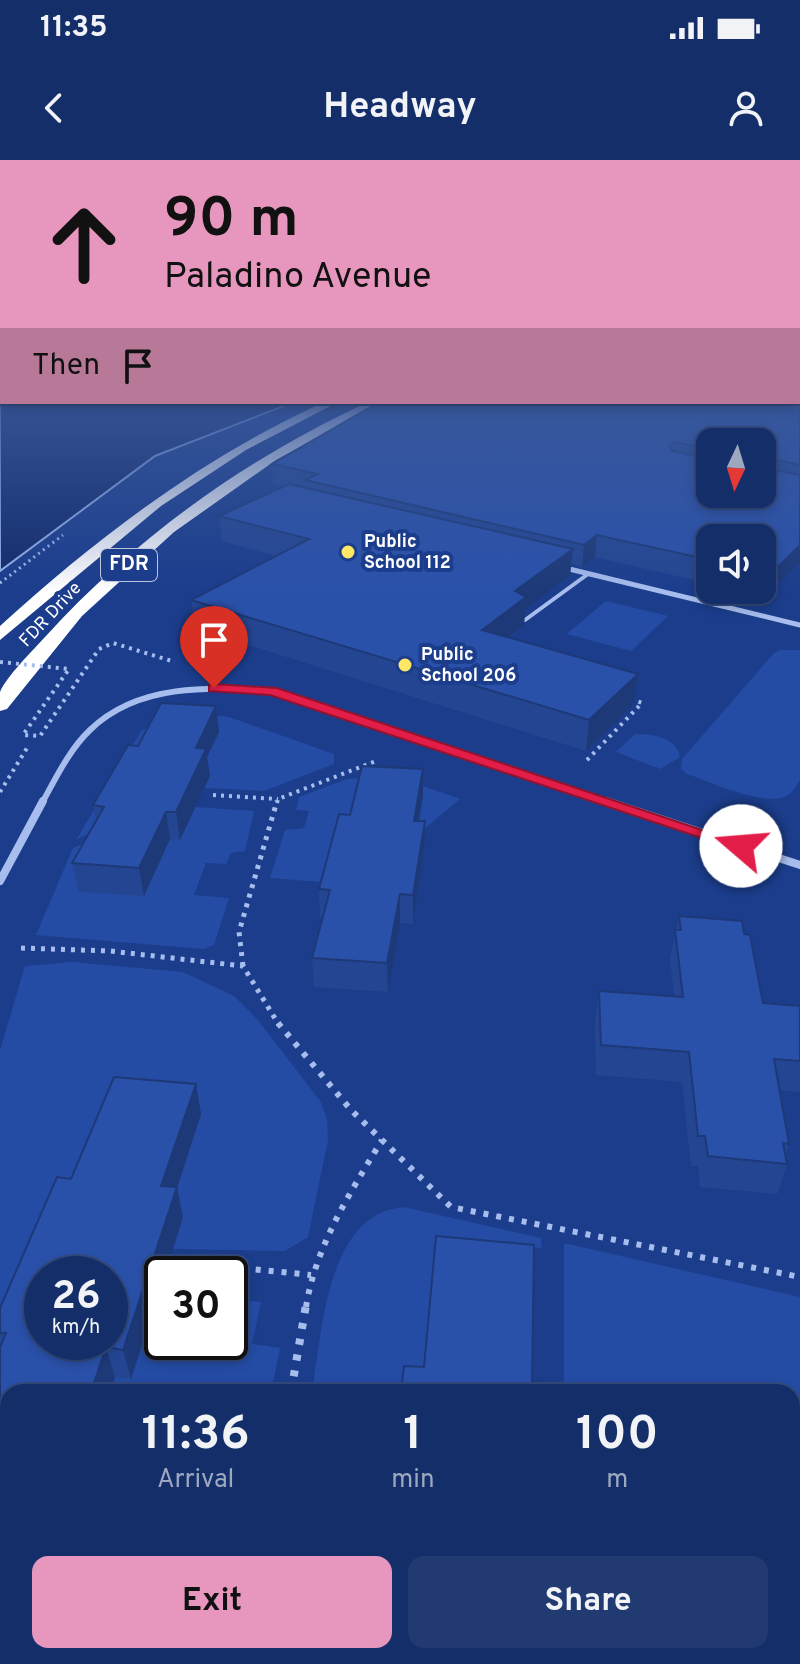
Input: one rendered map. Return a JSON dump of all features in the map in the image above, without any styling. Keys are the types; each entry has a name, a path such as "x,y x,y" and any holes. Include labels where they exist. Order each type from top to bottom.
{"highway":[{"name":"FDR Drive","path":"0,635 71,570 159,500 234,451"},
{"name":"FDR Drive","path":"0,705 57,636 180,520 277,451"}],"street":[{"path":"558,567 800,625"},
{"path":"0,881 66,762 92,728 104,718 135,703 174,692 214,688 272,691 800,865"}],"lane":[{"path":"525,620 588,574"}],"path":[{"path":"0,662 69,669 23,735 40,736 99,649 113,643 137,650"},
{"path":"587,760 642,703 628,699"},
{"path":"0,792 27,748"},
{"path":"213,795 278,799 376,761"},
{"path":"278,799 239,932 243,966 285,1034 351,1110 451,1207 800,1277"},
{"path":"21,948 110,951 243,966"},
{"path":"292,1384 311,1275 342,1206 382,1140"},
{"path":"248,1269 311,1275"}],"shaded area":[{"path":"0,451 167,451 155,456 0,571"},
{"path":"606,601 668,616 631,651 567,634"},
{"path":"800,650 800,780 795,788 788,795 767,799 687,774 681,769 682,759 774,653"},
{"path":"201,714 229,717 334,754 334,764 264,791 204,788 97,822 91,832 76,840 141,731 171,716"},
{"path":"635,734 669,741 680,757 660,769 616,752"},
{"path":"395,776 460,799 423,830 321,882 270,878 285,830 304,828 309,811 296,810 299,797 347,779"},
{"path":"195,807 254,811 245,851 231,853 226,864 206,863 194,895 229,898 214,945 204,949 36,935 73,848 103,834 170,839"},
{"path":"72,962 183,972 234,996 257,1019 321,1102 327,1120 328,1140 308,1237 285,1251 173,1249 182,1218 121,1107 39,1256 24,1256 24,1283 0,1327 0,1050 25,966"},
{"path":"404,1207 541,1238 542,1248 483,1246 426,1384 313,1384 332,1280 343,1253 358,1230 378,1214"},
{"path":"564,1243 800,1297 800,1384 564,1384"},
{"path":"248,1301 261,1302 252,1344 280,1348 273,1384 113,1384 115,1377 131,1378 144,1339 144,1360 248,1360"}],"building":[{"path":"294,451 674,451 696,456 696,508 776,508 776,470 800,475 800,545 776,569 776,524 696,524 696,557 597,535 584,545 305,480 318,474 272,464"},
{"path":"776,451 800,451 800,465 776,460"},
{"path":"289,484 573,549 515,591 526,597 482,630 638,674 589,720 191,600 309,539 219,516"},
{"path":"161,703 216,706 196,748 206,749 176,812 166,812 139,868 72,863 104,807 93,805 128,745 138,746"},
{"path":"362,766 423,769 414,821 425,821 413,895 400,894 387,963 312,958 330,890 319,889 339,814 350,815"},
{"path":"679,916 742,921 744,934 750,935 763,1003 800,1006 800,1061 774,1059 789,1144 783,1143 787,1164 708,1156 705,1136 698,1136 689,1052 601,1045 599,991 683,997 675,930 681,930"},
{"path":"114,1077 196,1084 161,1186 177,1187 154,1256 144,1256 144,1287 128,1335 128,1256 24,1256 24,1360 102,1360 94,1384 0,1384 0,1348 6,1333 0,1333 0,1308 57,1177 71,1179"},
{"path":"436,1236 534,1245 532,1382 548,1384 402,1384 404,1366 424,1367"}],"place":[{"name":"Public School 112","path":"348,552"},
{"name":"Public School 206","path":"405,665"}],"route":[{"path":"214,688 272,691 741,846"}]}
